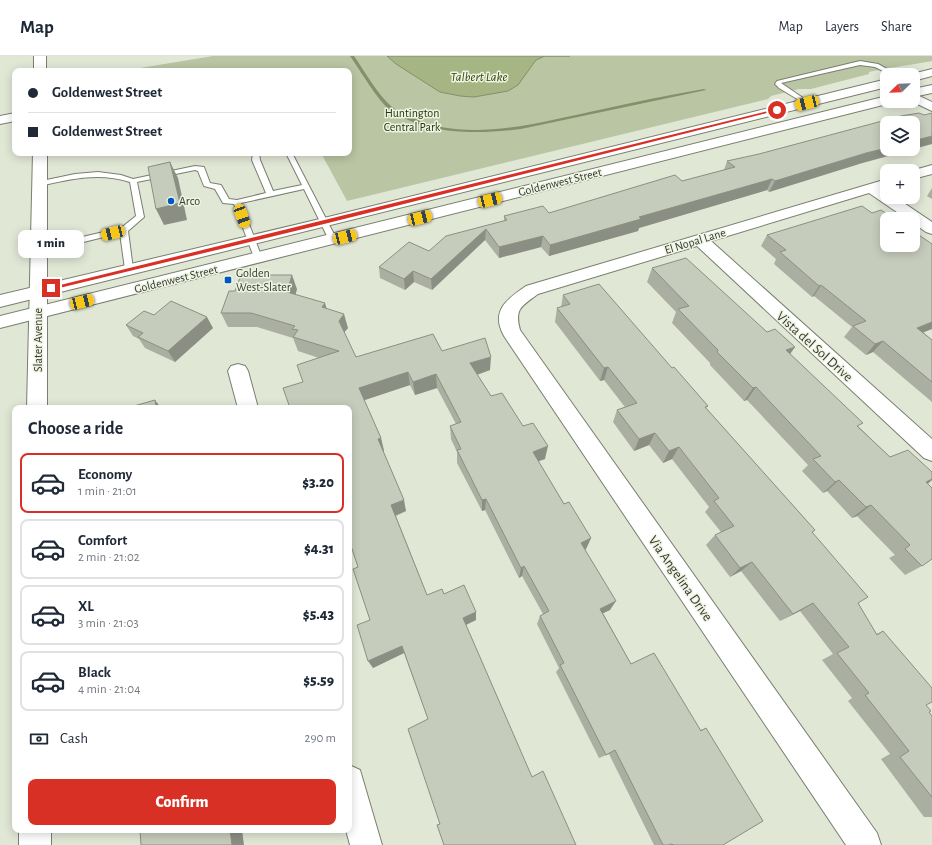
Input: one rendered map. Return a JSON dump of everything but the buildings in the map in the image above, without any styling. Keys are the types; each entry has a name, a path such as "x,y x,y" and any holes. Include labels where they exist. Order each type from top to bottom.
{"main road":[{"path":"40,56 40,68"},
{"path":"920,75 932,72"},
{"name":"Goldenwest Street","path":"0,301 324,223 880,85"},
{"path":"920,92 932,89"},
{"path":"920,101 932,107"},
{"name":"Goldenwest Street","path":"0,322 880,102"},
{"path":"0,120 12,118"},
{"name":"Slater Avenue","path":"37,405 40,156"},
{"path":"920,173 932,170"},
{"name":"El Nopal Lane","path":"509,308 517,300 532,290 880,185"},
{"path":"871,188 932,229"},
{"name":"Vista del Sol Drive","path":"699,239 932,452"},
{"name":"Via Angelina Drive","path":"509,308 507,316 511,331 865,845"},
{"path":"238,370 247,405"},
{"path":"352,792 366,845"},
{"path":"34,845 35,833"}],"lane":[{"path":"807,103 781,87 778,84 779,82 860,62 876,65 882,68"},
{"path":"256,156 256,160 271,194"},
{"path":"290,156 332,240"},
{"path":"40,184 96,174 124,177 133,181 195,168 201,169 207,184 218,187 226,201 237,202 306,186"},
{"path":"39,250 124,230 140,217 133,181"},
{"path":"237,202 258,258"},
{"path":"124,230 129,269"}],"green space":[{"name":"Huntington Central Park","path":"213,56 932,56 932,61 891,68 880,68 880,70 869,72 869,74 811,89 799,89 771,96 768,99 347,201 323,156 352,156 352,68 140,68"}],"water":[{"name":"Talbert Lake","path":"387,56 545,56 536,60 518,85 508,91 474,97 440,92 396,64"}],"waterway":[{"path":"352,56 377,92 392,109 416,121 441,128 467,131 494,131 521,128 704,90"}],"place":[{"name":"Arco","path":"171,201"},
{"name":"Golden West-Slater","path":"228,280"}],"route":[{"path":"51,288 324,223 777,110"}]}
